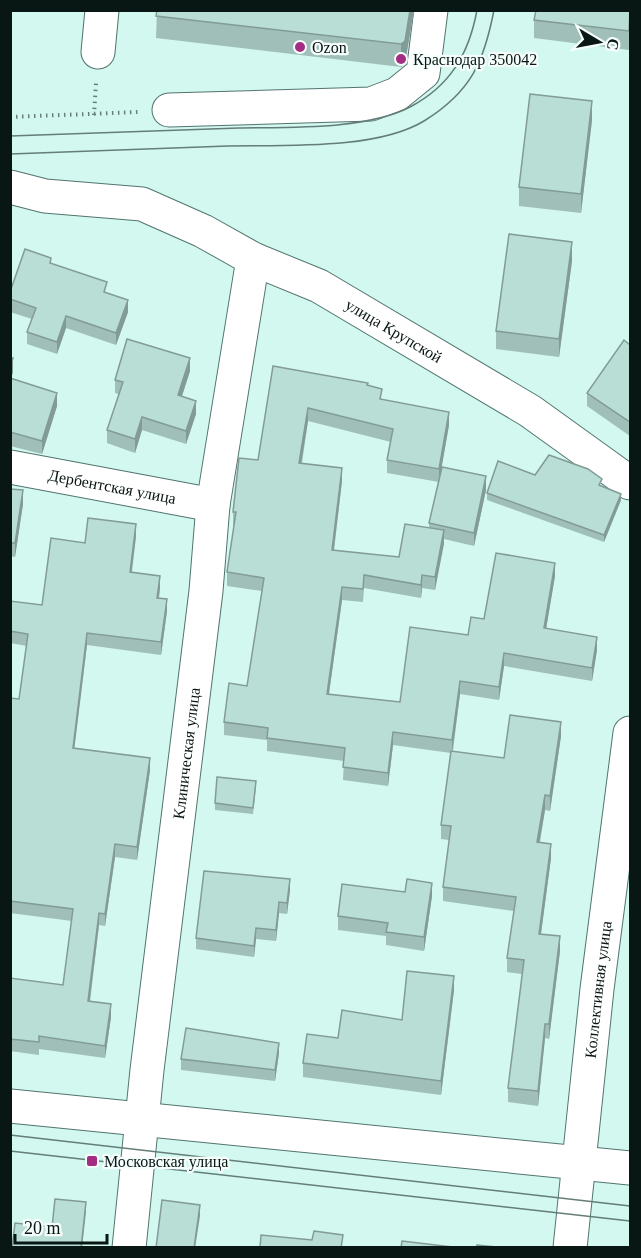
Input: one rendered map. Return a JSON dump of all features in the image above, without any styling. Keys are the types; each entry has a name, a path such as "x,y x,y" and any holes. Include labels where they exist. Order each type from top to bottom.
{"street":[{"path":"98,52 102,10"},
{"path":"169,110 371,104 398,94 423,73 430,10"},
{"name":"улица Крупской","path":"10,187 45,196 142,204 203,231 253,259 319,286 530,411 630,483"},
{"name":"Клиническая улица","path":"129,1248 142,1119 206,591 213,505 253,259"},
{"name":"Дербентская улица","path":"10,467 213,505"},
{"name":"Коллективная улица","path":"570,1248 597,989 630,733"},
{"path":"10,1106 630,1168"}],"path":[{"path":"10,117 169,110"}],"building":[{"path":"157,10 410,10 405,41 401,44 156,16"},
{"path":"536,10 630,10 629,31 534,20"},
{"path":"530,94 592,101 581,194 519,187"},
{"path":"509,234 572,242 559,339 496,331"},
{"path":"25,249 51,258 50,263 107,282 104,292 128,300 116,333 66,316 57,342 27,332 36,308 10,299 10,292"},
{"path":"127,339 190,358 178,395 196,401 186,431 142,417 135,439 107,430 123,382 115,380"},
{"path":"624,340 630,345 630,422 587,393"},
{"path":"273,366 368,383 367,385 382,389 380,399 449,412 439,469 387,460 393,429 308,408 299,463 342,468 332,550 399,557 405,524 444,530 435,577 422,575 421,585 364,575 363,589 342,587 327,694 400,702 410,627 468,635 471,617 484,619 496,553 555,563 544,628 597,637 592,668 504,653 499,687 460,681 452,740 393,732 388,773 343,767 345,748 267,738 268,728 224,722 229,683 247,686 264,578 227,572 236,512 233,512 239,458 258,460"},
{"path":"10,378 57,393 42,441 10,432"},
{"path":"549,455 588,469 602,479 599,485 621,494 604,535 487,493 498,461 535,475"},
{"path":"442,467 486,476 474,533 429,523"},
{"path":"10,489 23,490 15,543 10,543"},
{"path":"88,518 136,524 130,572 160,576 157,598 167,599 161,642 87,633 73,748 150,758 137,847 115,844 105,914 99,913 88,1001 111,1004 105,1046 39,1036 39,1042 10,1039 10,978 63,985 73,909 10,901 10,698 19,699 28,634 10,631 10,601 42,605 51,538 85,543"},
{"path":"510,715 561,722 550,796 545,795 537,842 551,844 539,934 560,936 549,1024 545,1024 538,1091 508,1088 524,960 507,958 516,897 443,887 451,826 441,825 451,751 504,758"},
{"path":"217,777 256,781 253,808 215,803"},
{"path":"204,871 290,879 287,903 279,902 276,930 256,928 254,946 196,938"},
{"path":"407,879 432,883 424,937 386,932 388,923 338,916 342,884 405,892"},
{"path":"407,971 454,976 441,1081 303,1063 307,1034 338,1038 342,1010 402,1020"},
{"path":"186,1028 279,1043 275,1070 181,1059"},
{"path":"55,1199 86,1202 81,1248 12,1248 15,1223 52,1227"},
{"path":"162,1200 200,1205 194,1248 156,1248"},
{"path":"314,1231 343,1235 341,1248 260,1248 261,1235 312,1240"},
{"path":"402,1241 461,1248 401,1248"},
{"path":"477,1245 506,1248 477,1248"}],"tram line":[{"path":"10,136 326,126 372,120 410,107 424,99 447,79 469,41 477,10"},
{"path":"10,154 329,144 381,137 424,121 453,99 464,87 480,60 494,10"},
{"path":"10,1135 630,1206"},
{"path":"10,1151 630,1221"}],"place":[{"name":"Ozon","path":"300,47"},
{"name":"Краснодар 350042","path":"401,59"},
{"name":"Московская улица","path":"92,1161"}]}
